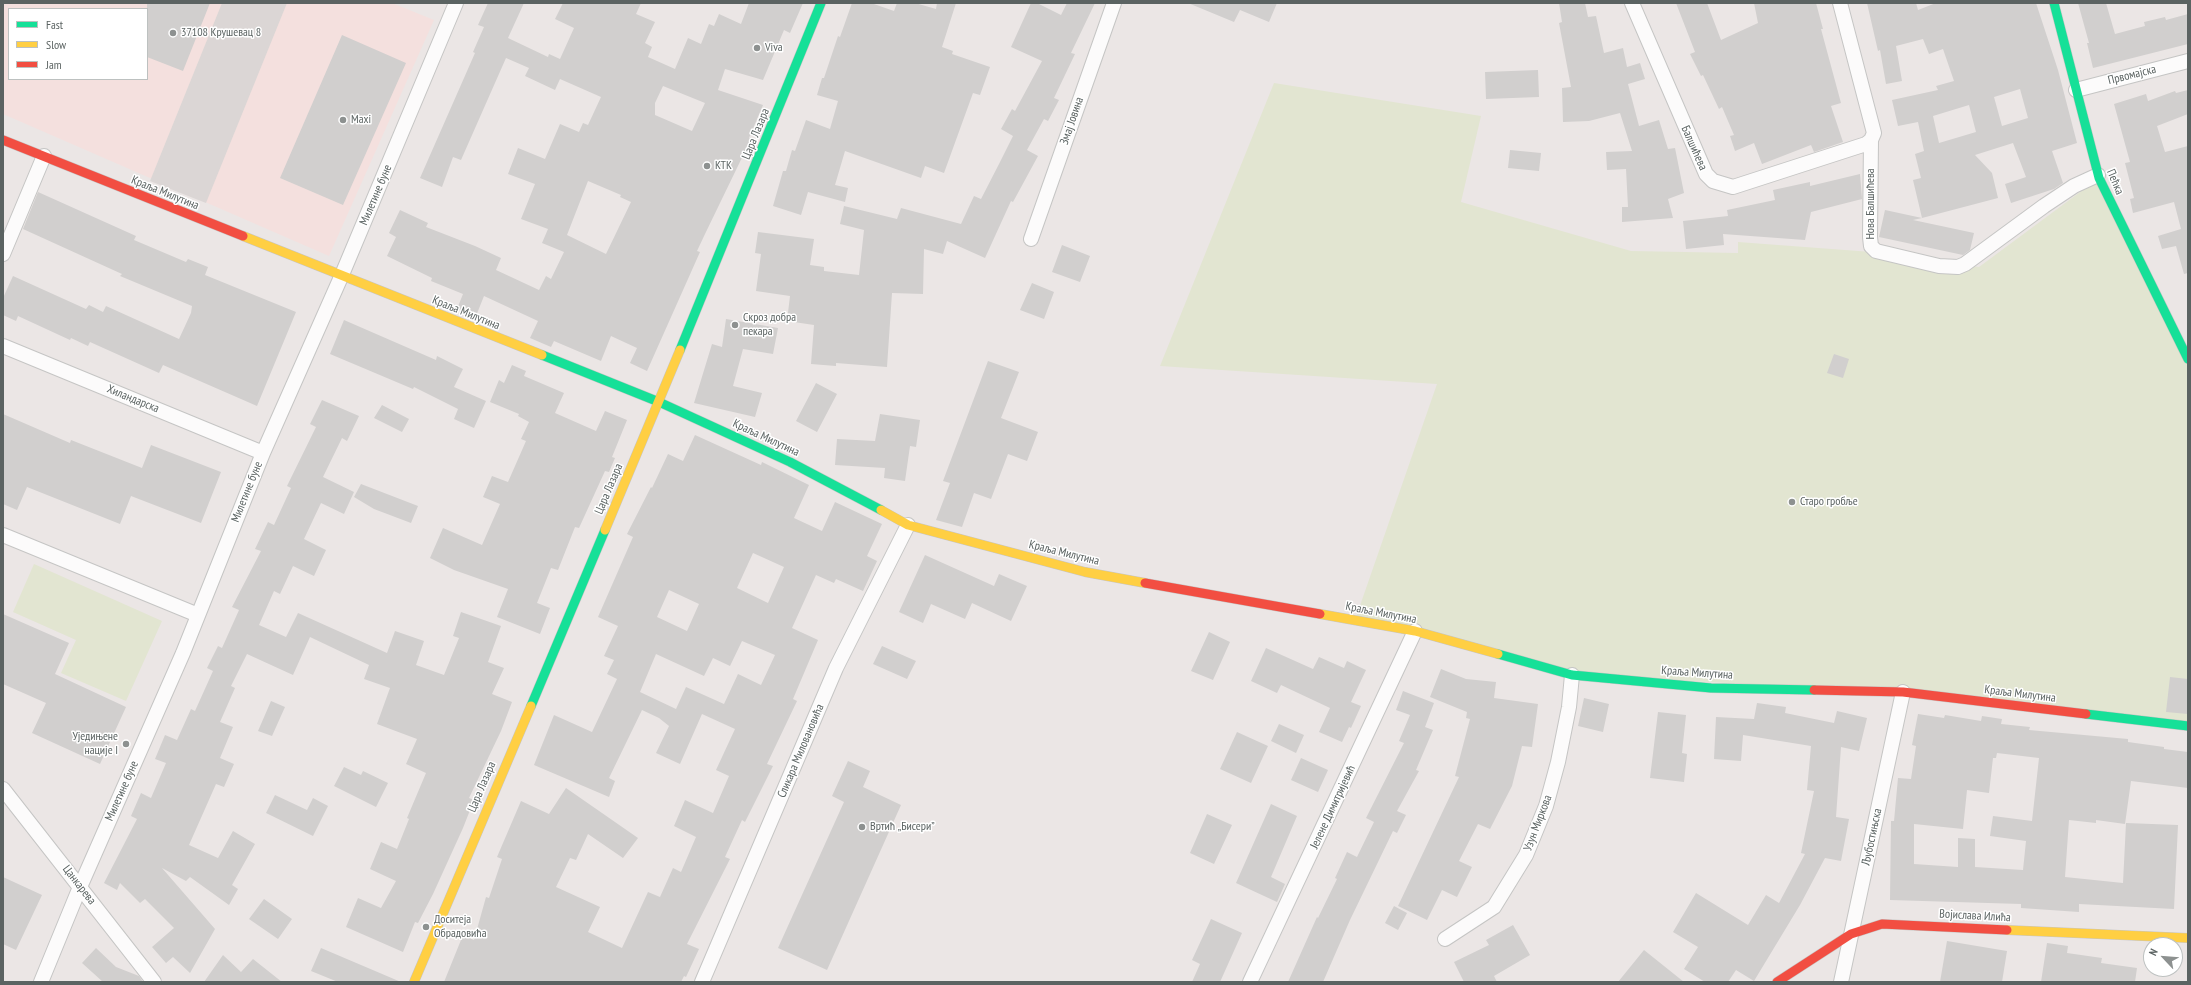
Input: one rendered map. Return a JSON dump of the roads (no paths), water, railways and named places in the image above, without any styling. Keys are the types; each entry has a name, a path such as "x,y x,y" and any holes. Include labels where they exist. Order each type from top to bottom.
{"street":[{"name":"Милетине буне","path":"41,982 80,886 180,660 263,453 341,277 456,3"},
{"name":"Цара Лазара","path":"414,982 659,402 821,3"},
{"name":"Змај Јовина","path":"1031,239 1114,3"},
{"name":"Балшићева","path":"1632,3 1706,174 1713,181 1733,187 1866,144 1871,140"},
{"name":"Нова Балшићева","path":"1840,3 1874,132 1871,140 1871,246 1882,254 1939,266 1958,267 1965,264 2074,186 2098,175"},
{"name":"Пећка","path":"2054,3 2098,175 2149,282 2188,358"},
{"name":"Првомајска","path":"2076,90 2188,61"},
{"name":"Краља Милутина","path":"3,140 341,277 659,402 790,462 908,525 1084,572 1415,631 1572,675 1711,688 1903,692 2188,726"},
{"path":"3,254 44,156"},
{"name":"Хиландарска","path":"3,346 263,453"},
{"name":"Сликара Миловановића","path":"702,982 836,668 908,525"},
{"path":"3,535 198,614"},
{"name":"Јелене Димитријевић","path":"1250,982 1415,631"},
{"name":"Узун Миркова","path":"1445,938 1494,907 1526,855 1546,806 1558,762 1569,708 1572,675"},
{"name":"Љубостињска","path":"1841,982 1903,692"},
{"name":"Цанкарева","path":"3,789 154,982"},
{"name":"Војислава Илића","path":"1778,982 1851,934 1882,924 2188,938"}],"place":[{"name":"37108 Крушевац 8","path":"173,33"},
{"name":"Viva","path":"757,48"},
{"name":"Maxi","path":"343,120"},
{"name":"KTK","path":"707,166"},
{"name":"Скроз добра пекара","path":"735,325"},
{"name":"Старо гробље","path":"1792,502"},
{"name":"Уједињене нације I","path":"126,744"},
{"name":"Вртић „Бисери”","path":"862,827"},
{"name":"Доситеја Обрадовића","path":"426,927"}]}
